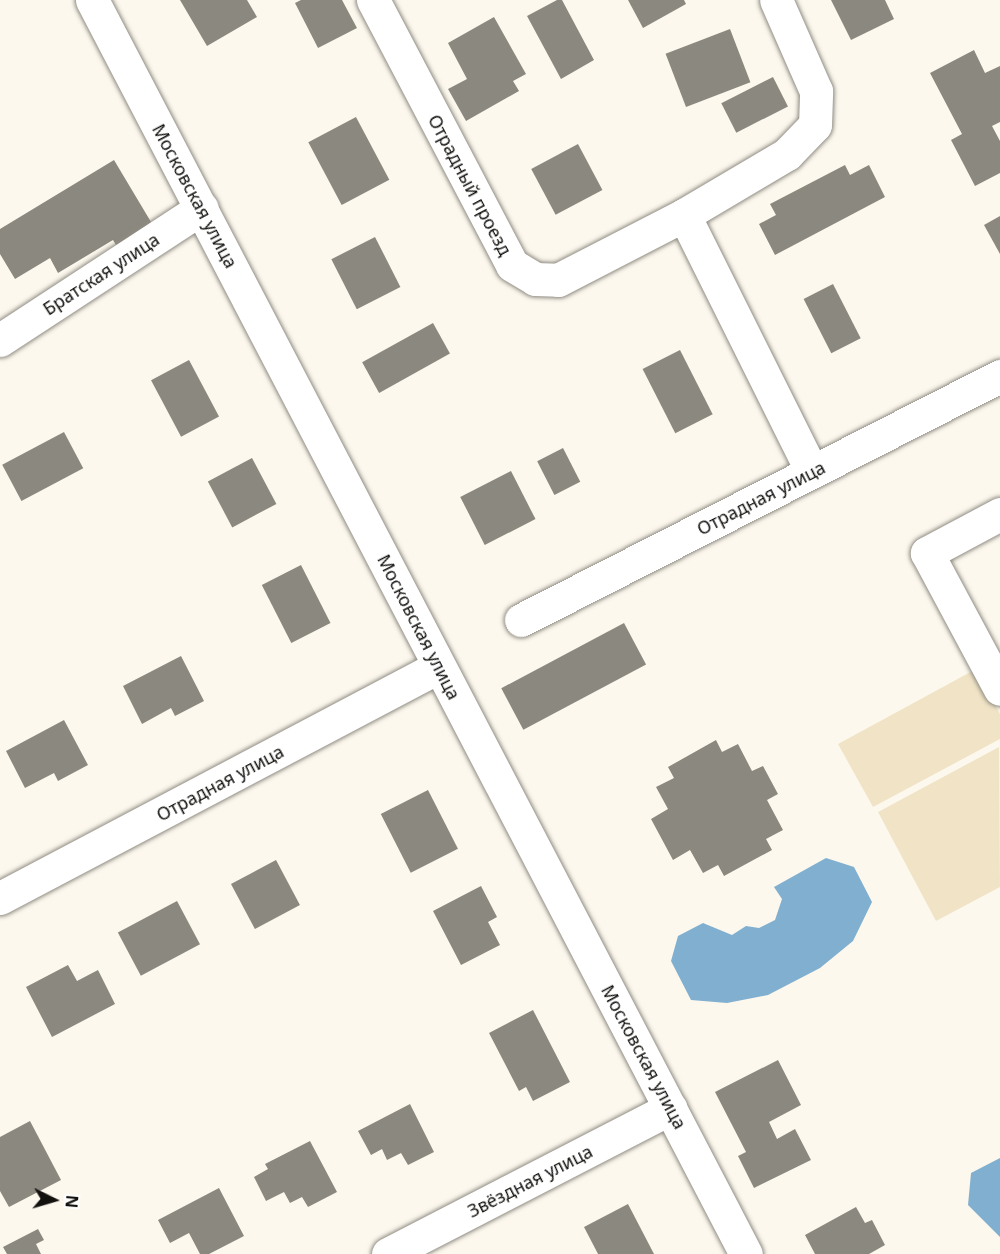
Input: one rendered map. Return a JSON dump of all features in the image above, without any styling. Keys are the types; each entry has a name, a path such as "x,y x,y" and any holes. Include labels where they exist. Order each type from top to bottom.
{"street":[{"name":"Московская улица","path":"92,0 746,1254"},
{"name":"Отрадный проезд","path":"373,0 512,265 535,279 558,280 684,215 787,154 814,125 816,91 776,0"},
{"name":"Братская улица","path":"0,340 202,208"},
{"path":"684,215 812,472"},
{"name":"Отрадная улица","path":"521,620 1000,376"},
{"path":"1000,514 927,553 1000,689"},
{"name":"Отрадная улица","path":"0,898 439,668"},
{"name":"Звёздная улица","path":"388,1254 671,1108"}],"shaded area":[{"path":"976,669 1000,714 1000,739 873,807 838,744"},
{"path":"999,747 1000,887 936,921 878,812"}],"water":[{"path":"826,858 854,867 872,902 853,941 820,968 768,995 727,1003 691,1000 671,961 678,936 703,923 732,935 746,926 759,928 775,920 782,899 774,887"},
{"path":"1000,1158 1000,1237 968,1205 971,1173"}],"building":[{"path":"180,0 247,0 257,17 207,46"},
{"path":"301,0 342,0 357,28 318,48 295,3"},
{"path":"557,0 562,0 594,60 561,79 527,16"},
{"path":"628,0 684,0 686,4 643,28"},
{"path":"831,0 885,0 894,19 851,40"},
{"path":"494,17 526,74 513,81 519,91 466,121 448,89 467,79 448,43"},
{"path":"730,29 750,82 686,107 666,54"},
{"path":"974,50 985,73 1000,66 1000,122 992,126 1000,141 1000,173 975,186 951,140 962,134 930,73"},
{"path":"773,77 788,106 736,133 721,103"},
{"path":"356,117 389,180 342,205 308,142"},
{"path":"578,144 602,190 556,215 531,169"},
{"path":"114,160 157,232 121,253 113,240 58,273 50,258 15,279 0,254 0,229"},
{"path":"845,165 850,175 869,165 885,197 775,255 759,224 776,215 770,204"},
{"path":"1000,216 1000,254 984,225"},
{"path":"375,237 400,287 357,309 331,259"},
{"path":"833,284 861,338 831,353 804,299"},
{"path":"433,323 450,354 379,393 362,362"},
{"path":"680,350 713,414 675,433 643,369"},
{"path":"189,360 219,417 181,437 151,380"},
{"path":"64,432 83,468 21,501 2,465"},
{"path":"563,448 580,482 554,495 537,461"},
{"path":"252,458 276,504 232,527 208,481"},
{"path":"511,471 536,519 485,545 460,497"},
{"path":"301,565 331,623 291,643 262,585"},
{"path":"624,623 646,664 523,730 501,688"},
{"path":"181,656 204,701 175,716 171,708 142,724 123,686"},
{"path":"64,720 88,765 58,781 54,773 25,788 6,751"},
{"path":"716,740 722,752 738,744 752,771 763,766 778,794 767,800 783,830 766,839 772,850 724,876 718,865 703,873 690,850 673,860 651,819 668,809 656,787 674,778 668,767"},
{"path":"428,790 458,849 411,873 381,814"},
{"path":"276,860 300,905 255,929 231,884"},
{"path":"481,886 497,917 488,922 500,945 461,965 433,911"},
{"path":"177,901 200,944 141,976 118,932"},
{"path":"68,965 77,981 98,970 115,1004 52,1037 26,987"},
{"path":"533,1010 570,1082 533,1101 526,1087 519,1091 489,1033"},
{"path":"778,1060 801,1105 769,1122 777,1139 795,1129 811,1160 754,1188 738,1156 746,1152 715,1092"},
{"path":"410,1104 434,1152 408,1165 401,1153 387,1160 382,1149 371,1155 358,1131"},
{"path":"30,1121 61,1180 9,1207 0,1191 0,1137"},
{"path":"310,1141 337,1192 308,1207 302,1197 290,1203 284,1192 266,1201 254,1177 268,1169 265,1164"},
{"path":"219,1188 244,1236 209,1254 200,1254 189,1233 170,1243 158,1220"},
{"path":"628,1204 654,1254 598,1254 584,1227"},
{"path":"856,1207 865,1223 872,1220 885,1245 869,1254 815,1254 805,1235"},
{"path":"38,1229 44,1240 36,1244 41,1254 7,1254 3,1247"}]}
